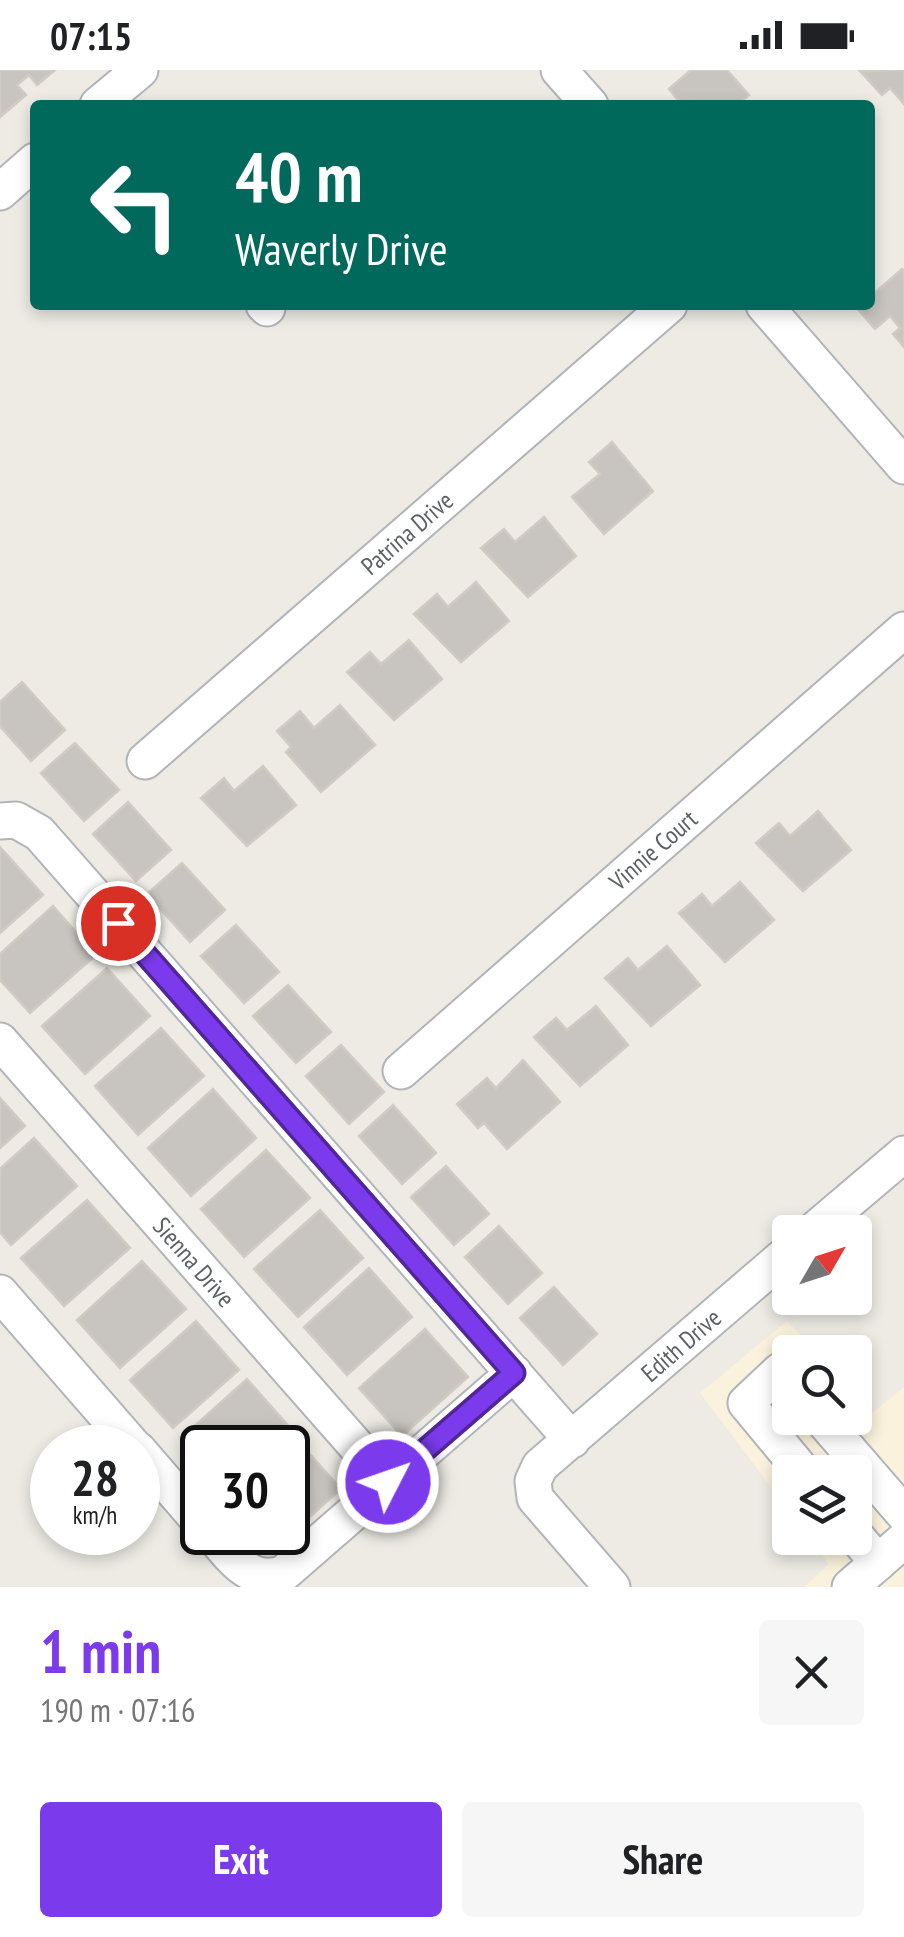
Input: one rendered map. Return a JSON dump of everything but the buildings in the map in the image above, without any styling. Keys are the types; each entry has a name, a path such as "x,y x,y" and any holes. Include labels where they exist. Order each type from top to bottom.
{"street":[{"path":"104,100 140,70"},
{"path":"559,70 586,100"},
{"path":"0,192 30,165"},
{"name":"Patrina Drive","path":"145,761 664,310"},
{"path":"768,310 904,466"},
{"name":"Vinnie Court","path":"401,1071 904,630"},
{"path":"8,820 40,833 572,1440"},
{"name":"Sienna Drive","path":"0,1041 388,1482"},
{"path":"832,1215 904,1154"},
{"name":"Edith Drive","path":"612,1587 535,1498 534,1480 540,1466 772,1268"},
{"path":"0,1293 115,1425"},
{"path":"310,1550 514,1373"},
{"path":"772,1379 746,1404 789,1455"},
{"path":"836,1435 904,1514"},
{"path":"160,1476 180,1499"},
{"path":"850,1587 891,1552"},
{"path":"231,1555 246,1571 263,1578 284,1573 305,1555"}],"shaded area":[{"path":"787,1321 800,1335 772,1335 772,1435 872,1435 872,1413 904,1387 904,1587 804,1587 829,1564 822,1555 872,1555 872,1455 772,1455 772,1488 700,1393"}],"route":[{"path":"118,923 514,1373 388,1482"}]}
